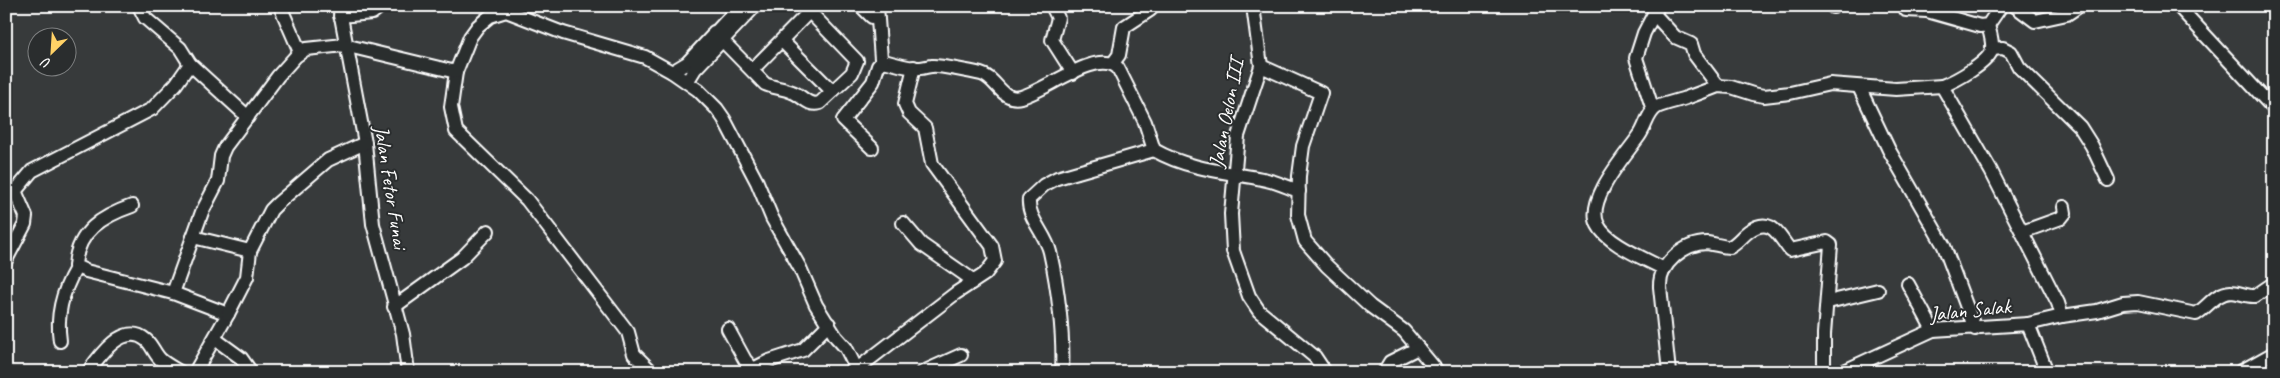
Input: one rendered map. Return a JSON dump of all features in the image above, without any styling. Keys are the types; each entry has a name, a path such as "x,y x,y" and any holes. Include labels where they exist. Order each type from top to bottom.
{"street":[{"path":"140,6 142,15 180,48 190,64 248,117"},
{"path":"280,6 300,52"},
{"path":"340,11 372,13 381,6"},
{"path":"687,82 740,6"},
{"path":"672,72 754,6"},
{"path":"861,6 874,12 883,61"},
{"path":"1052,6 1058,21 1052,39 1073,73"},
{"name":"Jalan Oelon III","path":"1253,6 1261,66 1240,127 1231,214 1232,240 1237,264 1249,296 1258,311 1315,357 1325,372"},
{"path":"1664,269 1607,236 1597,224 1595,215 1595,206 1603,188 1626,151 1639,136 1653,110 1658,106 1718,86 1726,86 1764,96 1790,93 1830,84 1859,87 1921,88 1942,86 1972,70 1989,56 1992,50 1992,41 1988,25 2001,6"},
{"path":"2015,6 2035,21 2067,14 2080,6"},
{"path":"2178,6 2274,109"},
{"path":"718,36 765,84 776,89 793,92 815,105 852,73 857,61 810,8 782,42 752,70"},
{"path":"652,372 634,354 628,332 537,212 515,187 456,131 451,107 456,72 470,37 478,26 497,13 512,9 563,33 644,57 672,72 698,90 724,119 757,182 772,218 800,268 816,305 846,348 857,370 994,266 995,255 992,246 932,164 925,128 906,110 914,67"},
{"path":"1113,63 1119,55 1124,27 1150,10"},
{"path":"1653,110 1636,58 1644,33 1656,10 1675,38 1691,44 1694,54 1718,86"},
{"path":"1906,10 1927,11 1980,26 1988,25"},
{"name":"Jalan Fetor Funai","path":"340,11 344,45 364,143 373,224 394,307 403,334 408,372"},
{"path":"782,42 832,92"},
{"path":"173,293 202,212 218,181 222,152 278,76 300,52 344,45 456,72"},
{"path":"1992,50 2003,48 2011,52 2019,67 2080,127 2092,146 2108,180"},
{"path":"883,61 914,67 935,66 981,74 993,81 1000,91 1006,95 1019,98 1098,62 1113,63 1118,68 1145,122 1154,150 1164,156 1234,175 1263,179 1299,191"},
{"path":"872,148 843,120 873,82 878,66 883,61"},
{"path":"6,260 25,224 26,216 16,193 17,189 32,171 152,109 176,84 190,64"},
{"path":"1261,66 1321,93 1304,146 1299,191 1298,215 1305,241 1327,266 1370,306 1404,331 1438,372"},
{"path":"1942,86 1991,171 2052,288 2062,316"},
{"path":"1859,87 1889,150 1944,246 1975,329"},
{"path":"196,372 248,277 250,251 271,210 296,186 335,155 364,143"},
{"path":"1062,372 1058,306 1050,251 1030,210 1029,200 1044,185 1057,178 1154,150"},
{"path":"60,341 58,324 62,303 67,284 76,268 76,260 82,244 93,226 104,218 132,206"},
{"path":"2022,232 2062,218 2066,213 2064,207"},
{"path":"903,223 921,244 974,281"},
{"path":"1669,372 1660,287 1660,277 1664,269 1681,250 1706,243 1730,247 1753,229 1769,226 1783,238 1790,250 1830,243 1832,252 1824,334 1824,372"},
{"path":"394,307 462,258 488,231"},
{"path":"193,237 250,251"},
{"path":"76,268 173,293 228,314"},
{"path":"2028,324 2096,311 2123,303 2196,314 2213,299 2225,293 2233,292 2255,296 2274,283"},
{"path":"1908,284 1933,330"},
{"path":"1828,302 1878,290"},
{"path":"728,329 745,360 753,369 769,361 804,350 829,324"},
{"name":"Jalan Salak","path":"1842,372 1933,330 1975,329 2028,324 2048,372"},
{"path":"88,372 114,341 125,335 135,335 144,338 159,358 180,372"},
{"path":"215,339 241,358 251,372"},
{"path":"1384,372 1390,362 1418,348"},
{"path":"2240,372 2274,353"},
{"path":"923,372 960,355"}]}
